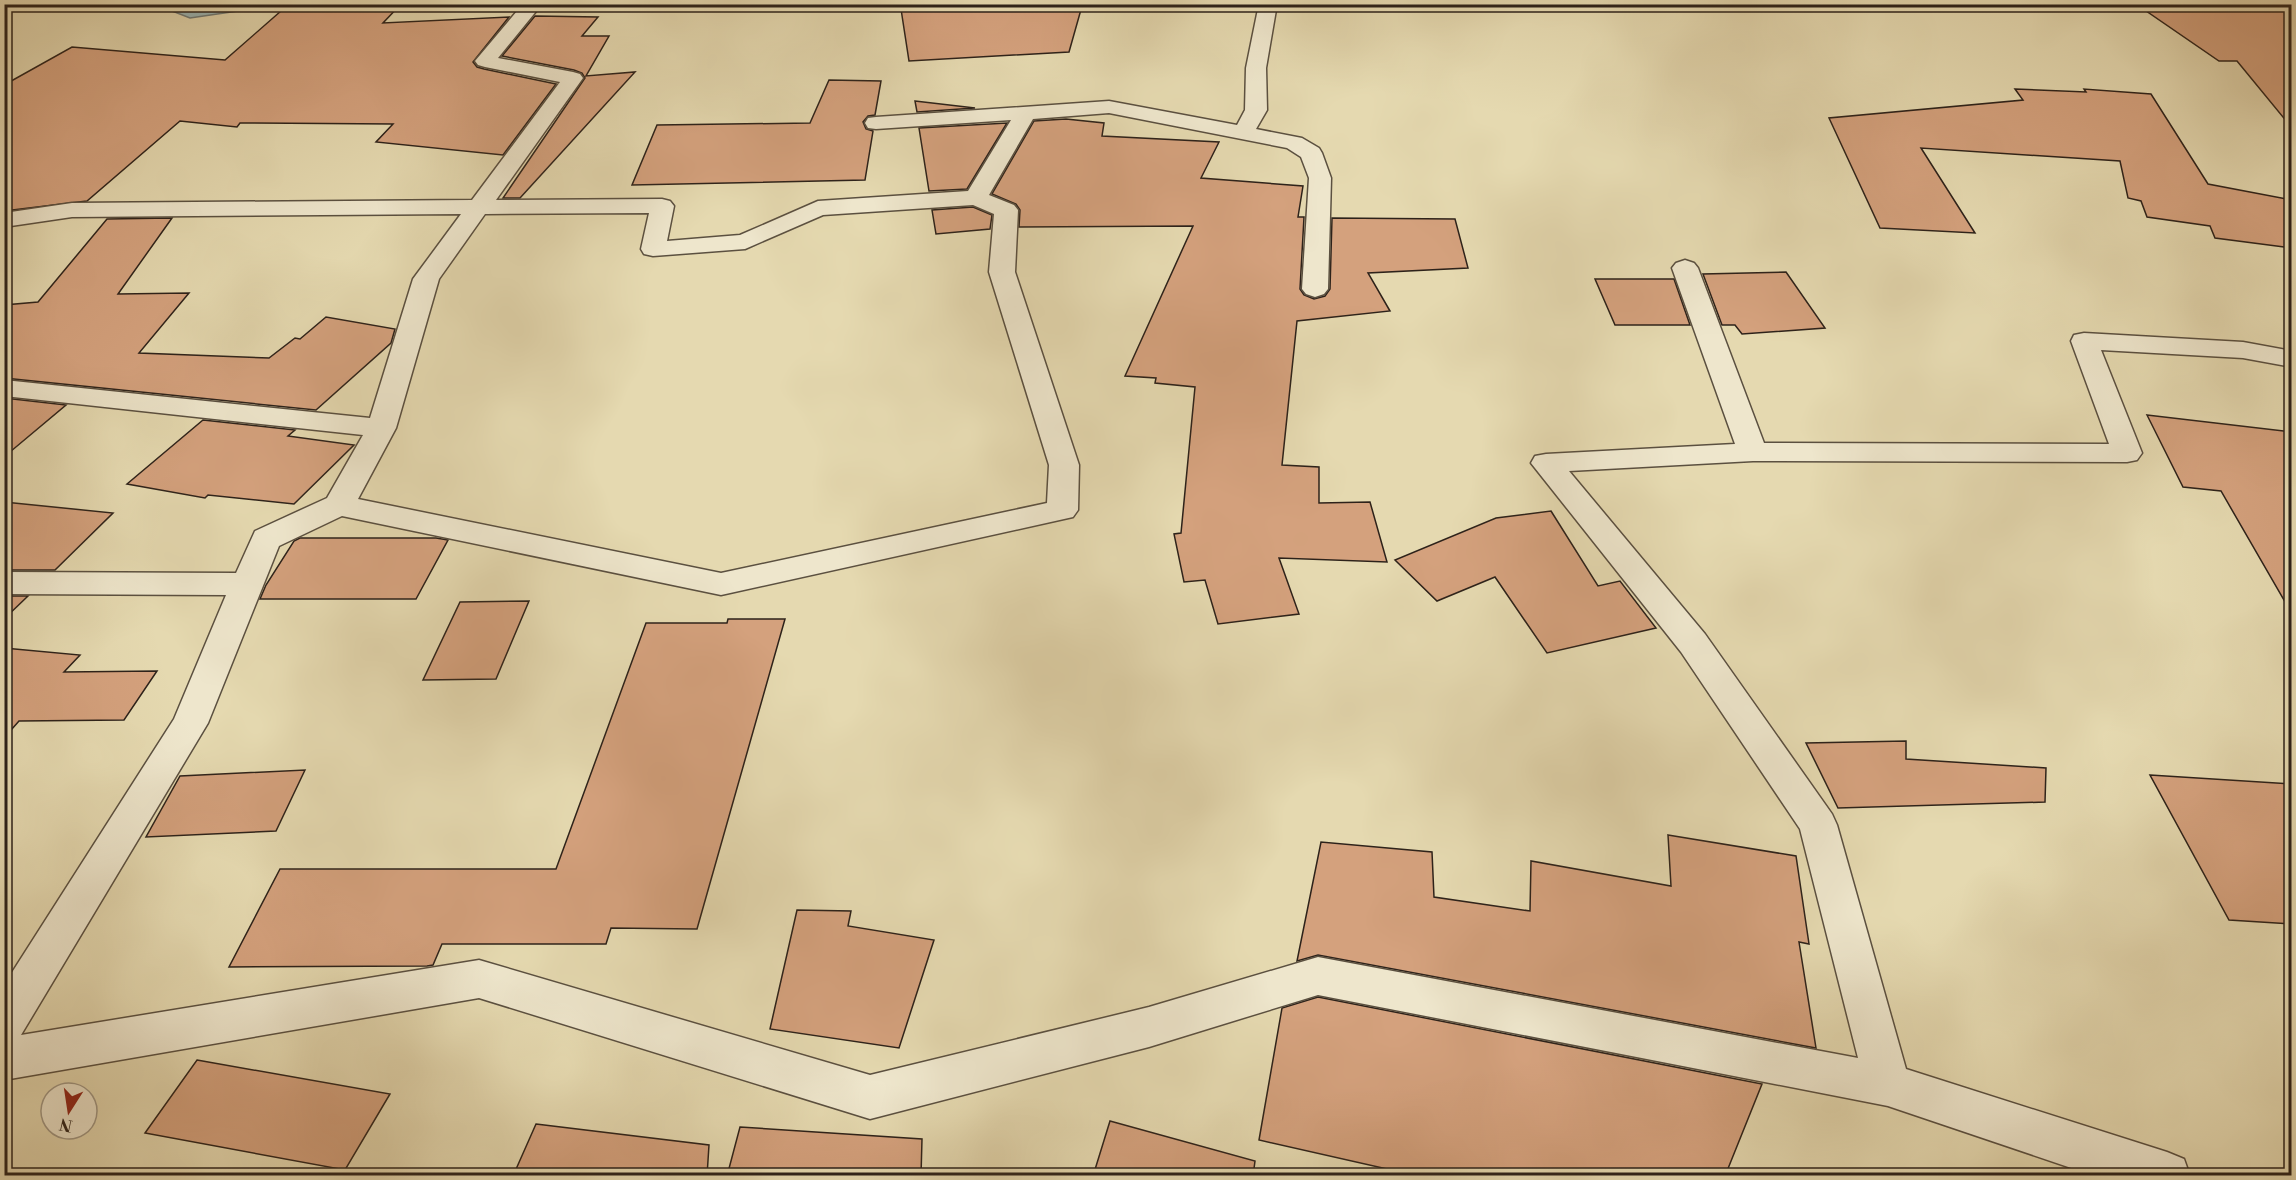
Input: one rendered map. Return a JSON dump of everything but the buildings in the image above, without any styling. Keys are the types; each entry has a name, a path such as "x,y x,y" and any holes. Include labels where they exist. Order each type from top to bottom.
{"street":[{"path":"4,1024 190,723 266,539 339,505 381,428 426,279 573,78 485,61 533,4"},
{"path":"1244,132 1256,110 1256,68 1268,4"},
{"path":"876,123 1109,107 1294,142 1311,153 1320,178 1315,289"},
{"path":"976,198 1026,113"},
{"path":"4,220 72,210 662,206 653,249 745,242 818,208 976,198 1006,210 1002,272 1064,465 1062,510 721,584 339,505"},
{"path":"1685,268 1753,452"},
{"path":"1888,1085 1818,825 1694,642 1546,463 1753,452 2127,453 2084,341 2243,350 2292,359"},
{"path":"4,388 381,428"},
{"path":"4,583 248,584"},
{"path":"4,1059 479,979 870,1097 1149,1027 1318,976 1888,1085 2167,1176"}],"water":[{"path":"161,4 251,5 238,11 190,18 159,6"}]}
